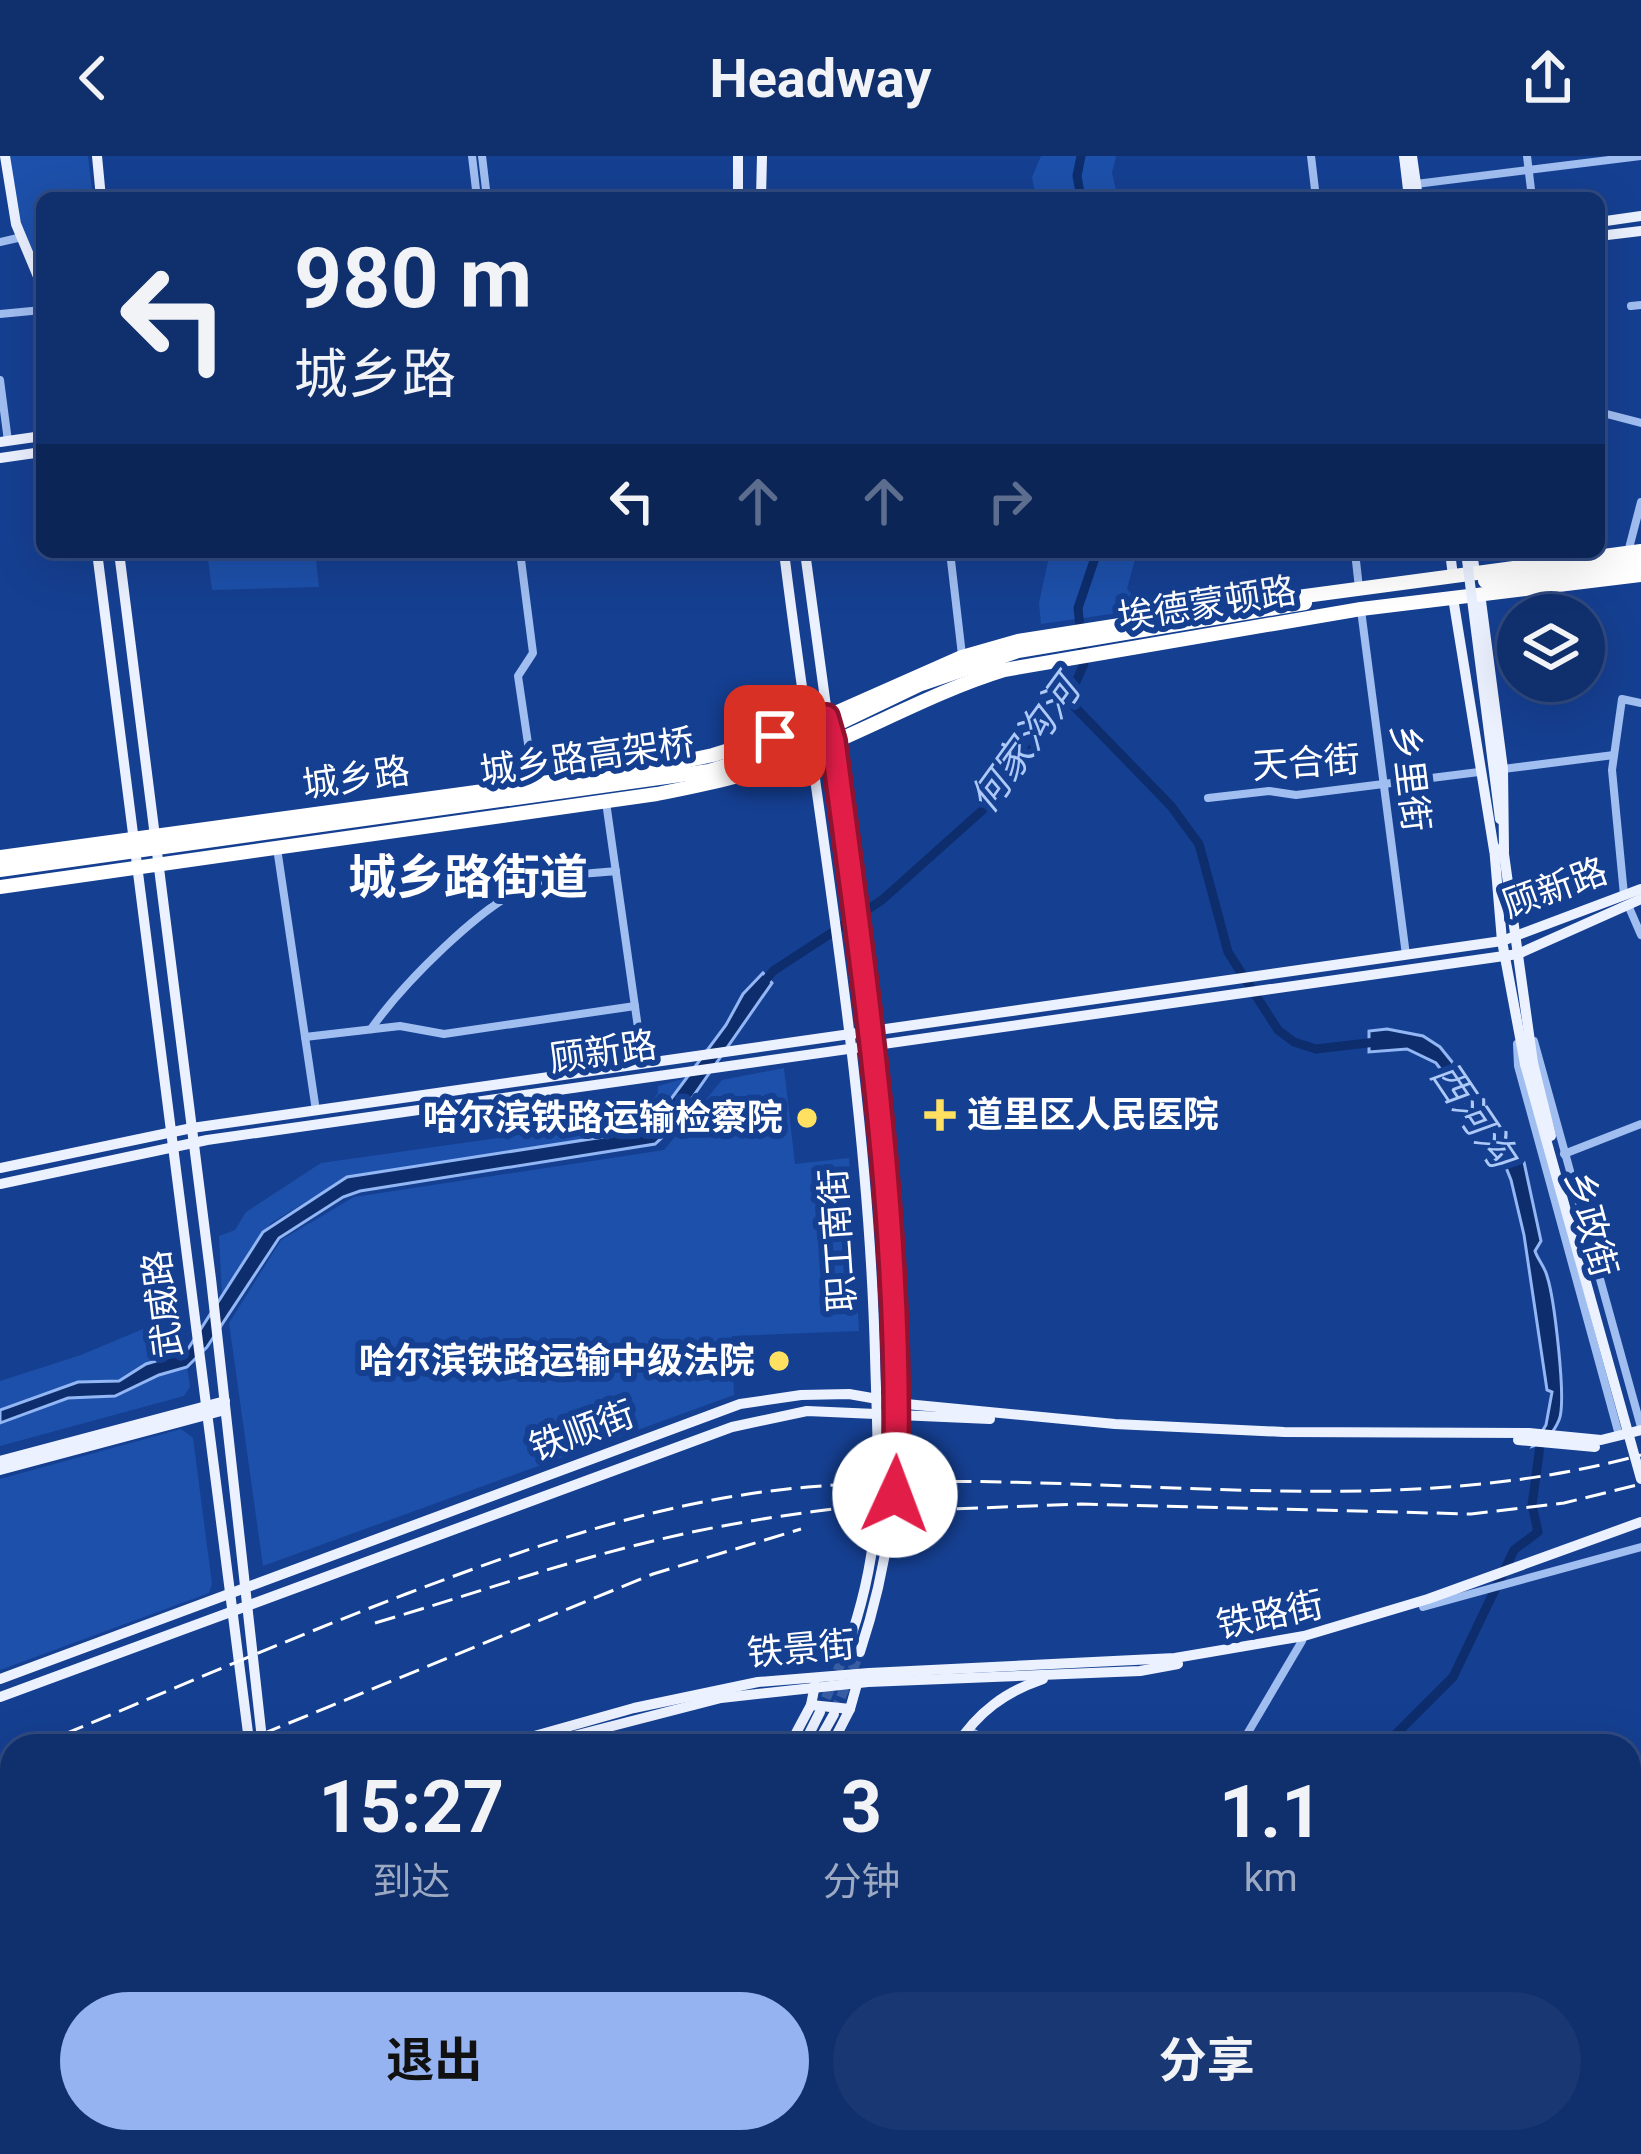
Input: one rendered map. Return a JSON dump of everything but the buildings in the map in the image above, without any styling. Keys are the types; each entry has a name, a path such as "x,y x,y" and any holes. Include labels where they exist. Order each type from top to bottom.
{"highway":[{"path":"1605,558 1638,556"},
{"name":"埃德蒙顿路","path":"833,741 950,687 1004,670 1475,577 1638,556"},
{"path":"1475,577 1560,560 1599,558"},
{"name":"埃德蒙顿路","path":"1058,635 1309,603 1421,602 1641,575"},
{"name":"埃德蒙顿路","path":"1359,599 1453,576 1475,577"},
{"path":"1421,602 1481,601 1511,588"},
{"name":"城乡路高架桥","path":"0,867 709,771 800,742 921,684 1018,651 1309,603"},
{"name":"城乡路高架桥","path":"0,867 689,780 803,746 957,676 1021,657 1309,603"},
{"name":"城乡路","path":"0,867 134,837 535,784 713,755 806,726 962,657 1058,635"},
{"name":"城乡路","path":"0,887 715,783 833,741"}],"main road":[{"path":"5,156 22,237 36,271"},
{"path":"97,156 100,192"},
{"path":"738,156 738,192"},
{"path":"761,192 762,156"},
{"path":"1408,156 1414,192"},
{"path":"1408,156 1412,192"},
{"path":"1605,221 1641,216"},
{"path":"1605,235 1641,231"},
{"path":"4,442 36,437"},
{"path":"0,458 36,453"},
{"name":"武威路","path":"98,558 232,1612 255,1732 212,1279 119,558"},
{"name":"职工南街","path":"785,558 868,1197 880,1499 853,1651 878,1591 893,1521 897,1407 889,1198 873,1031 807,558"},
{"path":"1453,576 1460,558"},
{"name":"乡政街","path":"1463,558 1509,939 1529,1064"},
{"path":"1465,558 1475,577"},
{"name":"乡政街","path":"1481,601 1503,769 1499,851"},
{"name":"乡政街","path":"1454,604 1479,772 1499,851"},
{"name":"顾新路","path":"0,1168 192,1128 750,1056 874,1045 1511,954 1631,900 1641,889"},
{"name":"顾新路","path":"750,1056 850,1034 1509,939 1631,900"},
{"path":"1529,1064 1641,1457"},
{"path":"1529,1064 1641,1479"},
{"name":"顾新路","path":"0,1184 194,1143 594,1077"},
{"name":"铁顺街","path":"0,1679 740,1404 801,1395 876,1396 897,1407"},
{"path":"0,1461 225,1406"},
{"name":"铁顺街","path":"0,1697 732,1427 807,1411 897,1407 1256,1438 1528,1436 1602,1446 1641,1431"},
{"path":"0,1470 206,1411"},
{"name":"铁顺街","path":"1579,1443 1641,1431"},
{"path":"1514,1570 1641,1525"},
{"path":"1486,1585 1514,1570 1641,1525"},
{"name":"铁路街","path":"1113,1667 1140,1671 1302,1641 1486,1585"},
{"name":"铁路街","path":"1059,1675 1304,1636 1486,1585"},
{"path":"973,1732 1000,1704 1027,1691 1113,1667"},
{"name":"铁景街","path":"545,1734 722,1688 1113,1667"},
{"path":"968,1734 998,1700 1020,1687 1059,1675"},
{"name":"铁景街","path":"858,1678 1059,1675"},
{"path":"837,1734 858,1678"},
{"path":"815,1682 822,1710 819,1734"},
{"name":"铁景街","path":"582,1734 722,1698 815,1682"},
{"path":"801,1734 822,1710 850,1709"},
{"path":"809,1734 822,1710"}],"street":[{"path":"472,156 476,192"},
{"path":"482,156 486,192"},
{"path":"1311,156 1315,192"},
{"path":"1527,156 1531,192"},
{"path":"1416,184 1640,158"},
{"path":"0,242 22,237"},
{"path":"0,314 36,311"},
{"path":"0,380 4,442"},
{"path":"1605,414 1641,423"},
{"path":"1638,556 1641,502"},
{"path":"521,558 533,652 518,676 535,784"},
{"path":"951,558 962,657"},
{"name":"乡里街","path":"1356,558 1406,955"},
{"path":"1641,704 1622,699 1612,770 1631,900 1641,935"},
{"path":"1503,769 1614,755"},
{"name":"天合街","path":"1208,798 1269,791 1295,795 1479,772"},
{"path":"606,801 642,1056"},
{"path":"277,847 316,1111"},
{"path":"371,1029 388,1005 503,898 548,879 616,871"},
{"path":"305,1036 400,1026 444,1034 635,1006"},
{"name":"乡政街","path":"1521,1023 1564,1154 1641,1431"},
{"name":"乡政街","path":"1521,1023 1518,1066 1619,1436"},
{"path":"1564,1154 1641,1124"},
{"path":"1579,1547 1604,1557"},
{"path":"1486,1585 1506,1587 1641,1547"},
{"path":"1247,1734 1302,1641"}],"shaded area":[{"path":"9,156 88,156 92,192 36,192 36,263 19,225"},
{"path":"1041,156 1116,156 1112,173 1117,192 1035,192 1032,177"},
{"path":"208,558 316,558 319,587 212,590"},
{"path":"1049,558 1135,558 1127,589 1146,609 1041,624 1039,603"},
{"path":"763,973 772,983 669,1131 655,1144 343,1197 279,1238 207,1347 187,1367 115,1396 68,1398 0,1423 0,1410 78,1382 119,1381 146,1364 186,1352 263,1232 347,1177 648,1130 726,1025 743,994"},
{"path":"1387,1029 1423,1036 1440,1047 1494,1114 1524,1162 1541,1241 1535,1251 1553,1305 1561,1393 1557,1424 1533,1446 1546,1425 1552,1392 1547,1390 1511,1180 1497,1145 1436,1063 1407,1049 1369,1052 1369,1031"},
{"path":"784,1068 795,1164 849,1158 859,1331 732,1336 734,1395 263,1566 229,1323 281,1240 354,1197 664,1150 722,1080"},
{"path":"689,1077 648,1130 347,1177 271,1223 222,1296 219,1236 235,1230 246,1212 321,1163 640,1118 658,1086"},
{"path":"179,1314 186,1352 146,1364 119,1381 78,1382 0,1410 0,1381 81,1355"},
{"path":"187,1367 190,1387 184,1396 0,1446 0,1423 68,1398 99,1397"},
{"path":"181,1429 193,1438 212,1584 209,1593 0,1670 0,1479"}],"waterway":[{"name":"何家沟河","path":"1080,192 1081,156"},
{"name":"何家沟河","path":"760,987 773,971 882,900 996,798 1068,700 1084,664 1078,608 1095,558"},
{"name":"西河沟","path":"1068,700 1171,806 1199,844 1228,952 1278,1030 1316,1049 1376,1042"},
{"name":"西河沟","path":"1396,1734 1453,1677 1514,1550 1538,1532 1532,1505 1545,1437"}],"tunnel":[{"path":"820,1712 846,1651"},
{"path":"835,1711 860,1652"}],"railway":[{"path":"65,1734 455,1576 603,1526 704,1502 808,1487 912,1482 1227,1490 1435,1488 1539,1477 1641,1455"},
{"path":"927,1510 1081,1504 1471,1514 1564,1503 1641,1484"},
{"path":"375,1623 678,1535 790,1515 942,1499"},
{"path":"262,1734 653,1574 801,1529"}],"place":[{"name":"道里区人民医院","path":"940,1115"},
{"name":"哈尔滨铁路运输检察院","path":"807,1118"},
{"name":"哈尔滨铁路运输中级法院","path":"779,1361"}],"district":[{"name":"城乡路街道","path":"468,877"}],"route":[{"path":"775,736 826,717 833,741 873,1031 889,1198 897,1412 895,1495"}]}
